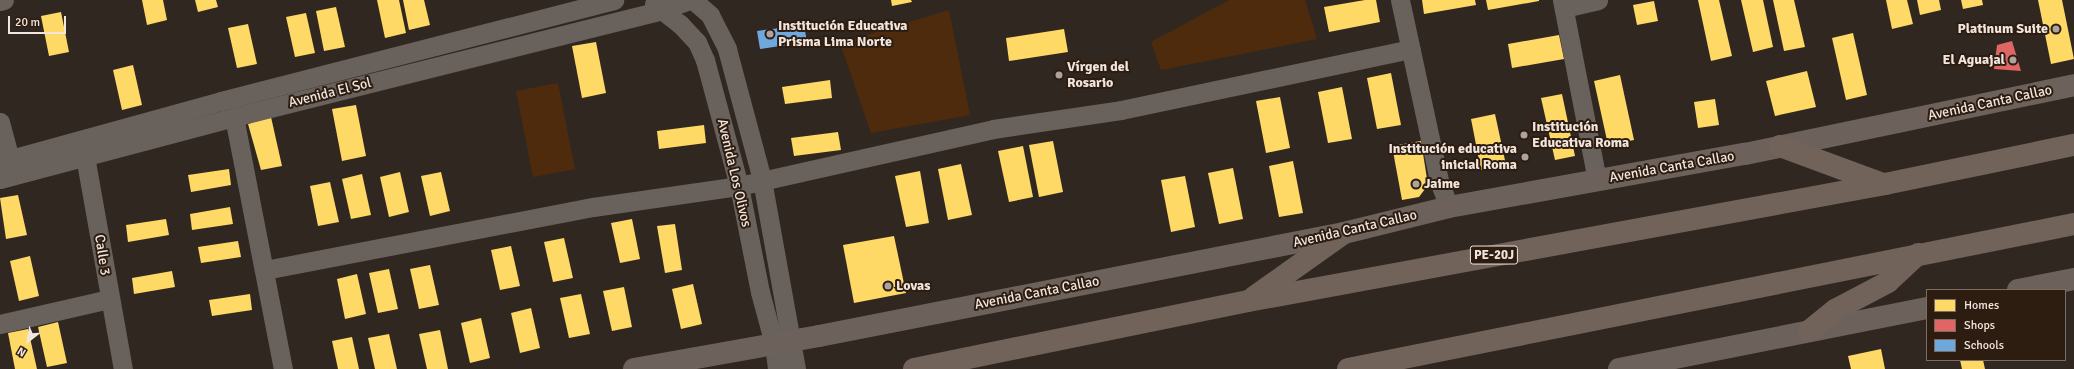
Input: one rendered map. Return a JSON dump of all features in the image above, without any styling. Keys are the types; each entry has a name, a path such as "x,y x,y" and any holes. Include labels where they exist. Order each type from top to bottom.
{"highway":[{"name":"PE-20J","path":"914,369 1248,301 1885,184 2074,145"},
{"path":"1780,146 1885,184"},
{"path":"1348,369 2074,224"},
{"path":"1248,301 1344,233"},
{"path":"1809,331 1835,310 1888,282 1918,254"}],"main road":[{"name":"Avenida Canta Callao","path":"634,369 783,342 1344,233 1449,207 1780,146 2074,85"},
{"path":"2023,289 2074,279"},
{"path":"1619,369 1926,308"}],"street":[{"path":"0,1 4,0"},
{"name":"Avenida El Sol","path":"0,179 84,148 221,101 614,0"},
{"name":"Avenida El Sol","path":"5,160 84,148 234,117 655,5 689,0"},
{"name":"Avenida Los Olivos","path":"693,0 710,15 727,49 762,180 783,342 777,369"},
{"path":"1400,0 1439,181 1449,207"},
{"path":"1597,180 1563,4 1598,0"},
{"name":"Avenida Los Olivos","path":"655,5 680,24 697,42 705,60 739,186 760,292 796,369"},
{"path":"265,270 593,207 739,186 993,129 1121,110 1411,49"},
{"path":"234,117 265,270 283,369"},
{"path":"0,122 5,160"},
{"name":"Calle 3","path":"84,148 91,179 109,298 123,369"},
{"path":"0,324 109,298"}],"shaded area":[{"path":"1229,0 1305,0 1317,39 1161,70 1151,42"},
{"path":"949,10 970,115 871,133 840,43"},
{"path":"558,83 575,169 533,177 516,91"}],"building: Homes":[{"path":"142,0 163,0 167,20 147,25"},
{"path":"195,0 216,0 218,7 198,12"},
{"path":"377,0 399,0 406,33 385,38"},
{"path":"403,0 424,0 430,25 409,30"},
{"path":"891,0 911,0 912,2 892,6"},
{"path":"1365,0 1376,0 1380,22 1329,32 1324,7"},
{"path":"1422,0 1475,0 1476,5 1424,14"},
{"path":"1486,0 1539,0 1539,1 1488,10"},
{"path":"1698,0 1719,0 1732,56 1711,61"},
{"path":"1741,0 1763,0 1773,47 1753,52"},
{"path":"1773,0 1794,0 1805,47 1784,51"},
{"path":"1886,0 1907,0 1913,24 1892,29"},
{"path":"1917,0 1939,0 1941,10 1920,15"},
{"path":"1961,0 1982,0 1983,5 1963,9"},
{"name":"Platinum Suite","path":"2038,0 2062,0 2074,59 2051,64"},
{"path":"1654,1 1658,21 1637,25 1633,5"},
{"path":"336,7 345,47 324,51 316,11"},
{"path":"61,12 69,52 49,56 41,16"},
{"path":"306,13 315,53 295,57 286,17"},
{"path":"248,24 257,64 237,68 228,28"},
{"path":"1064,29 1068,52 1009,61 1006,38"},
{"path":"1853,33 1867,95 1846,100 1832,38"},
{"path":"1559,35 1564,59 1512,68 1508,44"},
{"path":"596,42 606,93 582,98 572,46"},
{"path":"133,65 142,105 122,110 113,70"},
{"path":"1807,71 1816,107 1775,116 1766,81"},
{"path":"1391,73 1401,125 1377,129 1367,78"},
{"path":"1620,75 1634,140 1608,145 1594,81"},
{"path":"830,80 832,98 785,104 782,87"},
{"path":"1342,87 1352,139 1328,143 1318,92"},
{"path":"1562,94 1575,156 1555,160 1541,98"},
{"path":"1280,97 1290,148 1266,153 1256,101"},
{"path":"1715,99 1719,125 1698,128 1694,102"},
{"path":"356,105 366,156 342,161 332,109"},
{"path":"1495,114 1506,165 1481,170 1471,119"},
{"path":"271,117 282,166 261,170 248,124"},
{"path":"704,125 706,143 659,149 657,131"},
{"path":"838,132 841,150 794,156 791,138"},
{"path":"1053,141 1063,192 1039,197 1029,145"},
{"path":"1421,141 1428,185 1419,197 1402,200 1392,146"},
{"path":"1023,146 1033,197 1009,202 998,151"},
{"path":"1293,161 1303,213 1279,217 1269,166"},
{"path":"961,164 972,215 948,220 938,169"},
{"path":"1233,168 1243,219 1219,224 1208,173"},
{"path":"229,169 231,185 191,192 188,175"},
{"path":"920,171 929,223 906,227 895,176"},
{"path":"400,172 409,212 389,217 380,177"},
{"path":"441,172 450,211 430,216 421,176"},
{"path":"362,174 371,215 351,219 342,179"},
{"path":"1185,176 1195,227 1171,232 1161,180"},
{"path":"330,182 339,222 318,226 310,186"},
{"path":"18,195 27,235 6,239 0,198"},
{"path":"230,207 233,224 192,230 190,214"},
{"path":"166,219 169,235 128,242 126,225"},
{"path":"632,219 640,259 620,263 611,223"},
{"path":"675,224 682,270 665,273 657,226"},
{"path":"894,236 906,293 854,303 843,245"},
{"path":"564,238 573,278 553,282 544,242"},
{"path":"238,241 241,257 201,263 198,247"},
{"path":"511,246 520,286 500,290 491,250"},
{"path":"30,256 39,296 19,301 10,261"},
{"path":"430,265 439,305 419,309 410,269"},
{"path":"389,269 398,309 378,313 369,273"},
{"path":"172,271 175,287 134,294 132,278"},
{"path":"357,274 366,314 345,319 337,279"},
{"path":"693,284 702,324 681,329 672,289"},
{"path":"624,287 632,327 612,331 603,291"},
{"path":"250,294 252,310 212,316 209,300"},
{"path":"581,294 590,334 569,338 560,298"},
{"path":"531,308 540,348 520,353 511,313"},
{"path":"481,318 490,358 470,363 461,323"},
{"path":"58,322 67,363 47,367 38,327"},
{"path":"28,329 37,369 15,369 8,333"},
{"path":"440,330 448,369 427,369 419,334"},
{"path":"389,334 397,369 375,369 368,338"},
{"path":"352,337 359,369 338,369 332,341"},
{"path":"1881,349 1885,369 1851,369 1848,356"},
{"path":"1960,361 1983,361 1985,369 1962,369"}],"building: Shops":[{"path":"2012,41 2021,71 1994,69 1997,45"}],"building: Schools":[{"path":"804,25 807,42 760,49 757,31"}],"place":[{"name":"Platinum Suite","path":"2056,29"},
{"name":"Institución Educativa Prisma Lima Norte","path":"770,34"},
{"name":"El Aguajal","path":"2013,60"},
{"name":"Vírgen del Rosario","path":"1059,75"},
{"name":"Institución Educativa Roma","path":"1524,135"},
{"name":"Institución educativa inicial Roma","path":"1525,157"},
{"name":"Jaime","path":"1416,184"},
{"name":"Lovas","path":"888,286"}]}
